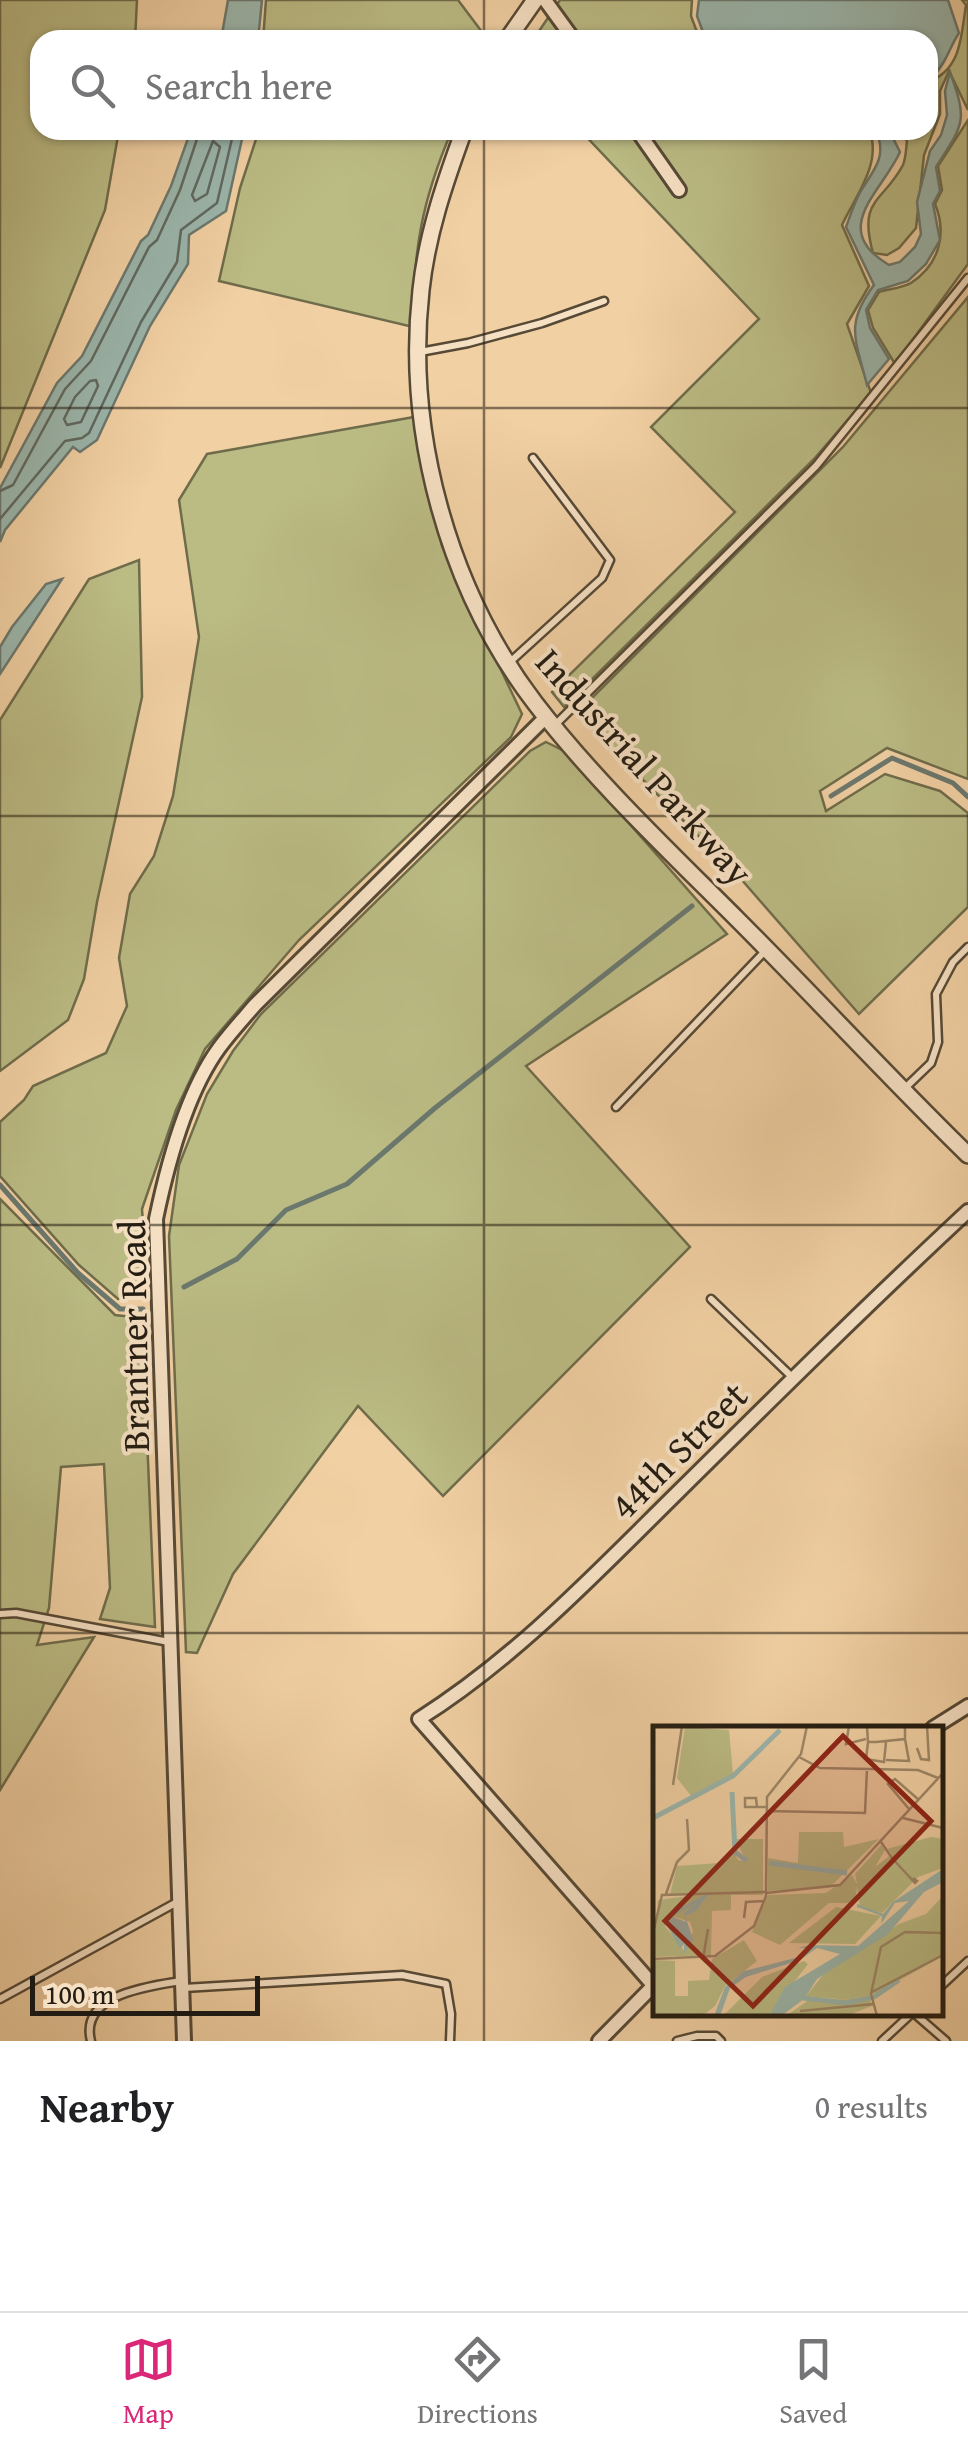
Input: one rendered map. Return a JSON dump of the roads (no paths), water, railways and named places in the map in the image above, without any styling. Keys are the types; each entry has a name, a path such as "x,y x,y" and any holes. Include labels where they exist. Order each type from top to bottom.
{"street":[{"path":"514,30 535,0"},
{"path":"546,0 567,30"},
{"name":"Industrial Parkway","path":"460,140 434,223 421,290 418,352 422,408 443,516 480,613 550,721 648,830 968,1155"},
{"path":"644,140 679,190"},
{"name":"Brantner Road","path":"184,2041 156,1219 166,1170 217,1050 255,1005 550,721"},
{"name":"44th Street","path":"653,1983 419,1719 563,1606 968,1211"},
{"path":"936,1726 968,1706"},
{"path":"606,2039 653,1985"}],"lane":[{"path":"550,721 816,466 968,278"},
{"path":"418,352 542,324 604,301"},
{"path":"509,663 602,578 610,560 533,458"},
{"path":"902,1091 931,1062 938,1042 936,994 953,962 968,947"},
{"path":"616,1106 766,949"},
{"path":"711,1299 793,1378"},
{"path":"0,1614 16,1613 171,1642"},
{"path":"0,1998 180,1901"},
{"path":"943,1984 968,1962"},
{"path":"91,2041 89,2032 99,2008 126,1991 182,1984 402,1975 446,1984 450,2041"},
{"path":"882,2041 911,2016"},
{"path":"915,2016 946,2041"},
{"path":"678,2041 716,2036 721,2041"}],"water":[{"path":"228,0 262,0 259,30 223,30"},
{"path":"699,0 948,0 959,33 938,70 938,30 702,30 697,16"},
{"path":"950,72 961,112 953,141 936,167 940,191 933,204 940,240 926,264 908,281 878,290 866,310 870,328 889,359 867,385 855,333 859,311 874,285 846,227 878,161 879,140 894,140 900,152 865,210 862,238 889,265 900,262 915,247 921,234 917,202 930,151 941,135 947,115 945,91"},
{"path":"187,140 242,140 226,211 189,235 188,264 150,326 97,440 80,452 73,447 5,530 0,542 0,488 57,383 82,356 171,186"},
{"path":"62,579 0,674 0,647 12,627 46,584"}],"waterway":[{"path":"831,796 892,758 953,783 968,797"},
{"path":"184,1287 237,1259 286,1210 347,1184 435,1108 692,906"},
{"path":"0,1185 78,1273 120,1309 143,1309"}]}
